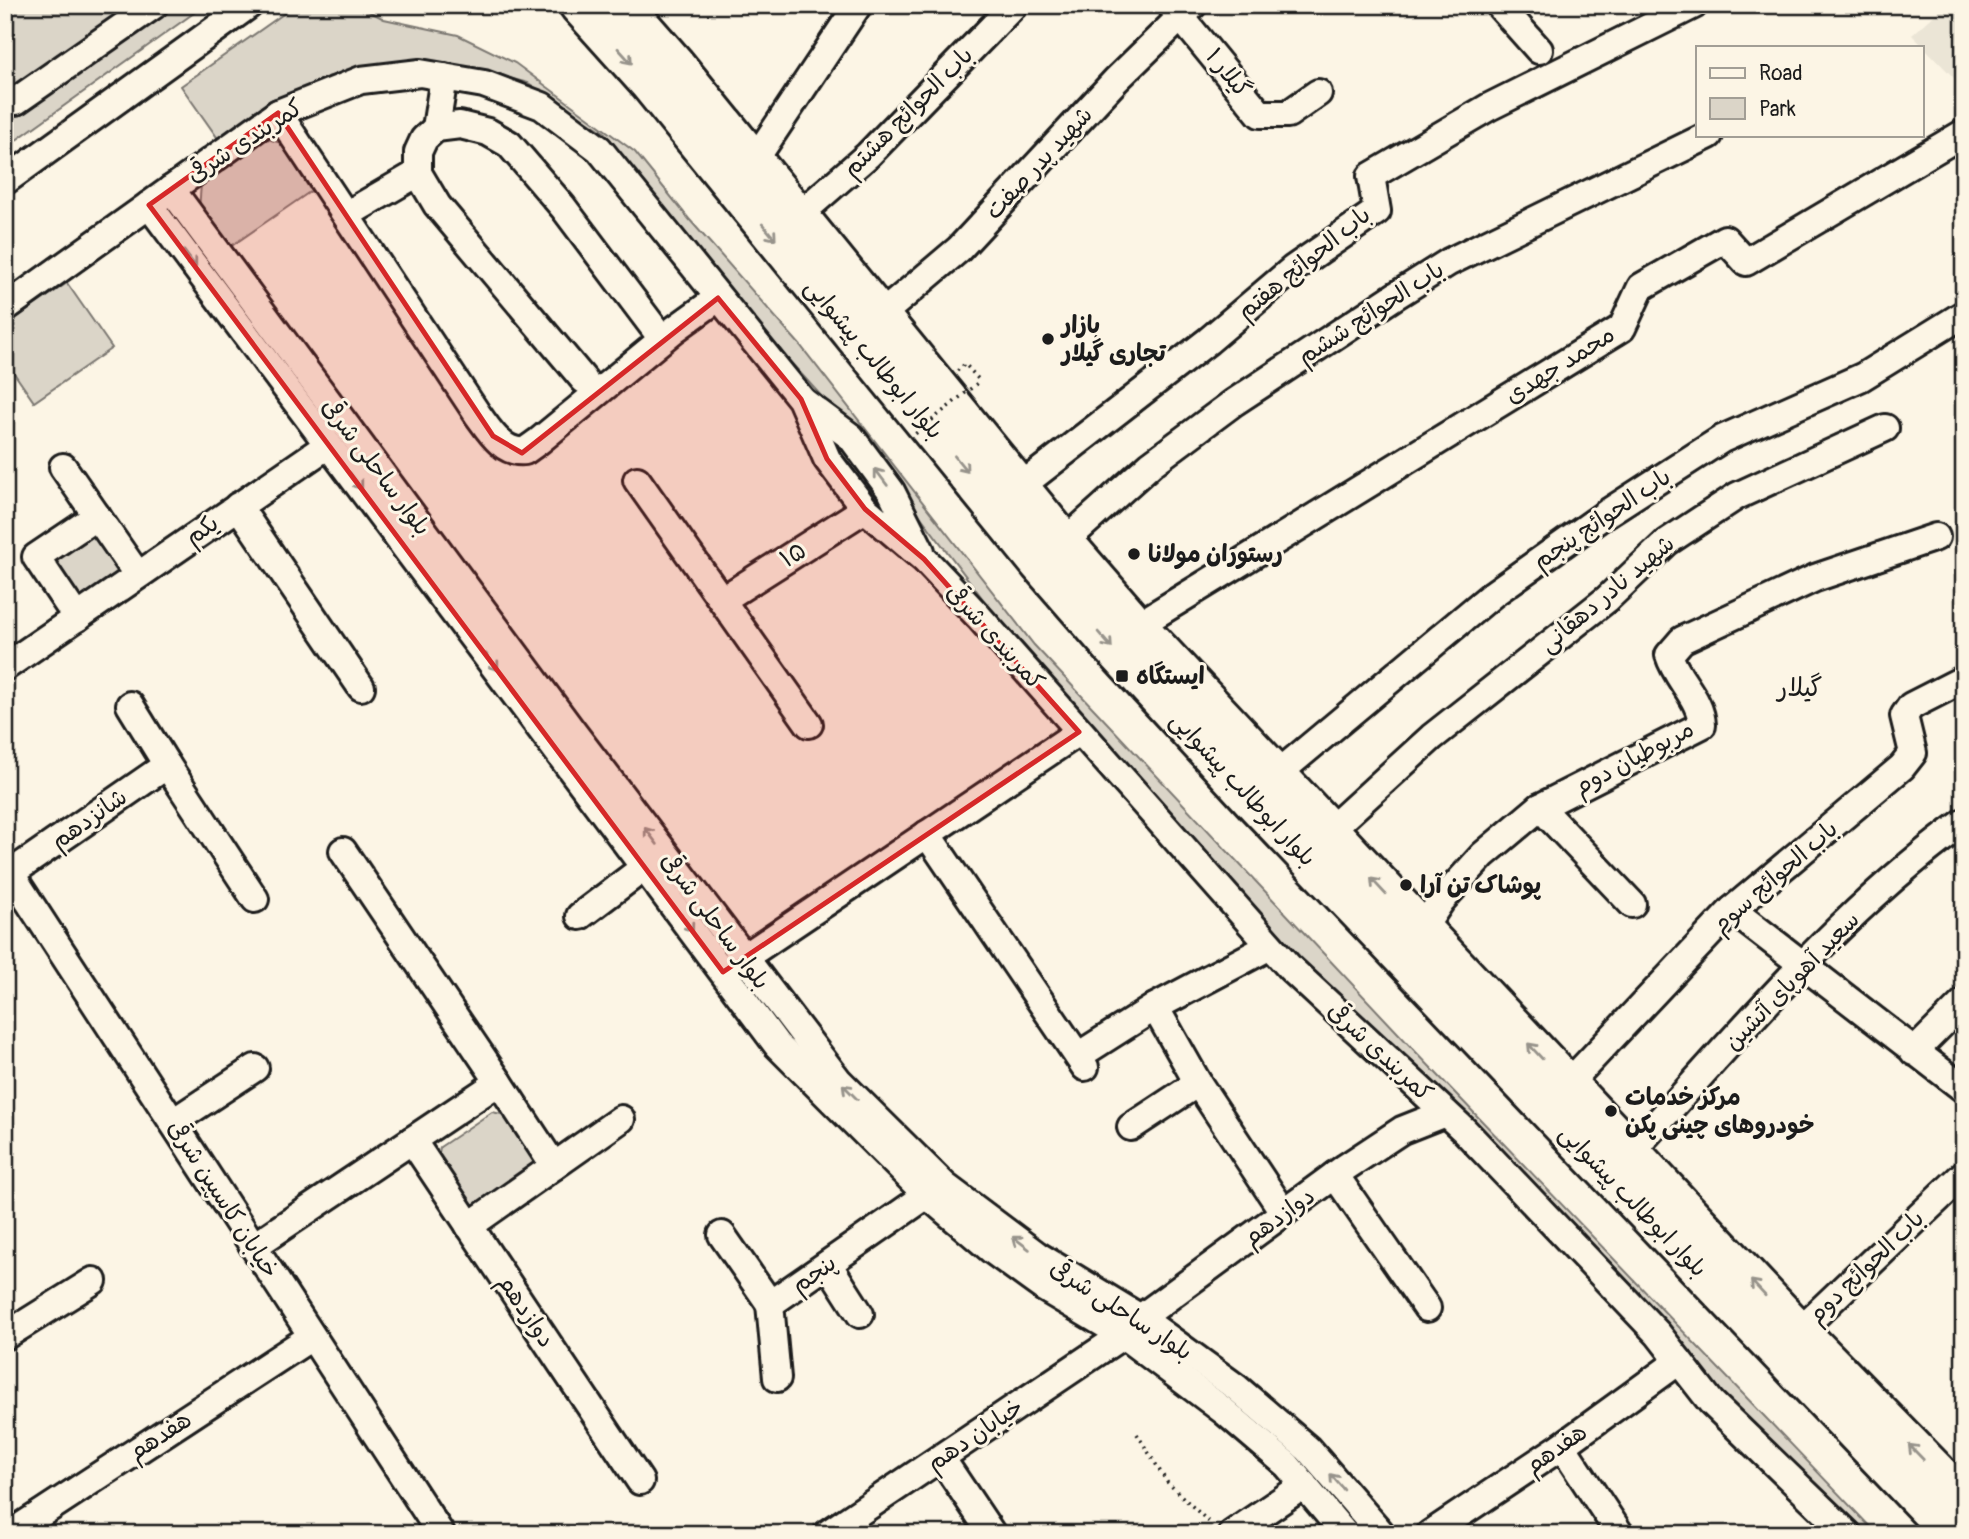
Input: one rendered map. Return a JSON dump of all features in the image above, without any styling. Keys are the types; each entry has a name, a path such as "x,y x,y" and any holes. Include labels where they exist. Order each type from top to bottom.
{"highway":[{"name":"بلوار ابوطالب پیشوایی","path":"579,5 649,83 1113,648 1267,816 1788,1342 1964,1500"},
{"name":"بلوار ابوطالب پیشوایی","path":"623,5 1137,626 1631,1152 1952,1534"}],"street":[{"path":"16,102 154,5"},
{"path":"5,181 249,5"},
{"path":"754,161 858,5"},
{"name":"باب الحوائج هشتم","path":"799,215 868,155 1014,5"},
{"path":"1499,5 1539,50"},
{"name":"باب الحوائج هفتم","path":"1021,486 1208,341 1293,269 1377,211 1371,176 1489,107 1694,5"},
{"name":"گیلار ۱","path":"1182,9 1260,114 1288,114 1318,93"},
{"name":"شهید پدر صفت","path":"881,315 959,249 1182,9"},
{"name":"کمربندی شرقی","path":"5,307 278,114 361,80 420,73 484,84 542,106 599,149 801,399 851,437 891,491 924,559"},
{"path":"436,128 444,77"},
{"path":"278,114 493,436 519,452 539,441 675,329 718,298"},
{"path":"584,380 437,205 418,173 418,152 424,139 436,128 460,125 488,132 509,144 563,207 657,332"},
{"name":"محمد جهدی","path":"1137,626 1622,328 1641,287 1725,239 1746,262 1964,134"},
{"name":"باب الحوائج ششم","path":"1065,542 1171,449 1233,403 1406,289 1449,262 1707,136"},
{"path":"346,215 418,173"},
{"name":"بلوار ساحلی شرقی","path":"171,189 732,965 777,1045 927,1195 1034,1280 1131,1327 1237,1388 1308,1449 1382,1534"},
{"name":"بلوار ساحلی شرقی","path":"149,205 646,866 732,965 838,1080 945,1186 1131,1327 1287,1465 1345,1534"},
{"name":"باب الحوائج پنجم","path":"1275,776 1493,594 1607,513 1722,439 1862,377 1964,314"},
{"name":"کمربندی شرقی","path":"801,399 827,459 865,509 924,559 1270,946 1445,1113 1575,1244 1658,1334 1711,1402 1847,1534"},
{"name":"شهید نادر دهقانی","path":"1328,832 1432,737 1607,599 1667,541 1737,496 1885,428"},
{"name":"یکم","path":"5,667 328,445"},
{"path":"63,467 137,574"},
{"path":"637,480 809,724"},
{"path":"239,506 361,687"},
{"name":"۱۵","path":"722,600 865,509"},
{"path":"77,618 36,557 97,516"},
{"name":"مربوطیان دوم","path":"1421,931 1441,901 1483,855 1540,807 1702,725 1701,710 1673,668 1669,655 1682,640 1815,578 1936,537"},
{"name":"باب الحوائج سوم","path":"1567,1085 1732,910 1902,767 1913,753 1904,716 1911,706 1964,679"},
{"path":"130,705 255,899"},
{"path":"732,965 1079,732"},
{"name":"شانزدهم","path":"8,869 167,765"},
{"path":"1540,807 1632,904"},
{"name":"سعید آهوپای آتشین","path":"1631,1152 1802,967 1926,849 1964,821"},
{"path":"928,834 1082,1062 1155,1007 1270,946"},
{"path":"343,850 554,1166"},
{"path":"579,916 646,866"},
{"name":"خیابان کاسپین شرقی","path":"8,869 442,1534"},
{"path":"1732,910 1802,967 1964,1088"},
{"path":"1914,1052 1964,1002"},
{"path":"1155,1007 1198,1083 1284,1213"},
{"path":"173,1122 255,1068"},
{"path":"254,1247 499,1082"},
{"path":"1131,1127 1198,1083"},
{"name":"دوازدهم","path":"1131,1327 1335,1175 1402,1130 1445,1113"},
{"path":"469,1226 621,1119"},
{"name":"دوازدهم","path":"412,1140 640,1481"},
{"name":"باب الحوائج دوم","path":"1788,1342 1964,1174"},
{"path":"1335,1175 1427,1308"},
{"name":"پنجم","path":"722,1236 770,1304 927,1195"},
{"path":"828,1264 860,1314"},
{"path":"5,1336 93,1281"},
{"path":"770,1304 777,1378"},
{"name":"خیابان دهم","path":"827,1534 1131,1327"},
{"name":"هفدهم","path":"10,1534 311,1337"},
{"name":"هفدهم","path":"1430,1534 1562,1446 1679,1362"},
{"path":"1562,1446 1620,1534"},
{"path":"941,1458 992,1534"},
{"path":"1232,1534 1304,1485"}],"path":[{"path":"911,439 979,381 965,364"},
{"path":"1137,1434 1167,1482 1221,1534"}],"highlighted area":[{"path":"278,113 493,436 522,453 718,298 801,399 827,459 865,509 924,559 1079,732 723,972 149,205"}],"shaded area":[{"path":"1946,5 1964,5 1964,88 1924,46 1912,35"}],"green space":[{"path":"5,5 205,5 5,148"},
{"path":"296,5 357,5 384,19 458,35 515,63 635,152 689,219 800,345 1034,645 1413,1049 1877,1534 1861,1534 1795,1465 1720,1406 1634,1288 1547,1196 1479,1128 1300,962 1026,656 871,451 748,315 604,132 528,83 464,66 386,64 327,77 272,103 219,140 181,86"},
{"path":"264,138 281,143 311,191 227,249 199,210 201,184"},
{"path":"67,283 112,348 34,402 5,360 5,326"},
{"path":"839,446 849,449 883,489 880,502 870,502 836,460"},
{"path":"88,533 99,536 123,572 75,605 52,558"},
{"path":"492,1112 506,1115 534,1155 532,1170 480,1205 466,1204 437,1163 440,1147"}],"place":[{"name":"بازار تجاری گیلار","path":"1048,339"},
{"name":"رستوران مولانا","path":"1134,554"},
{"name":"ایستگاه","path":"1122,676"},
{"name":"پوشاک تن آرا","path":"1406,885"},
{"name":"مرکز خدمات خودروهای چینی پکن","path":"1611,1111"}],"district":[{"name":"گیلار","path":"1800,688"}]}
